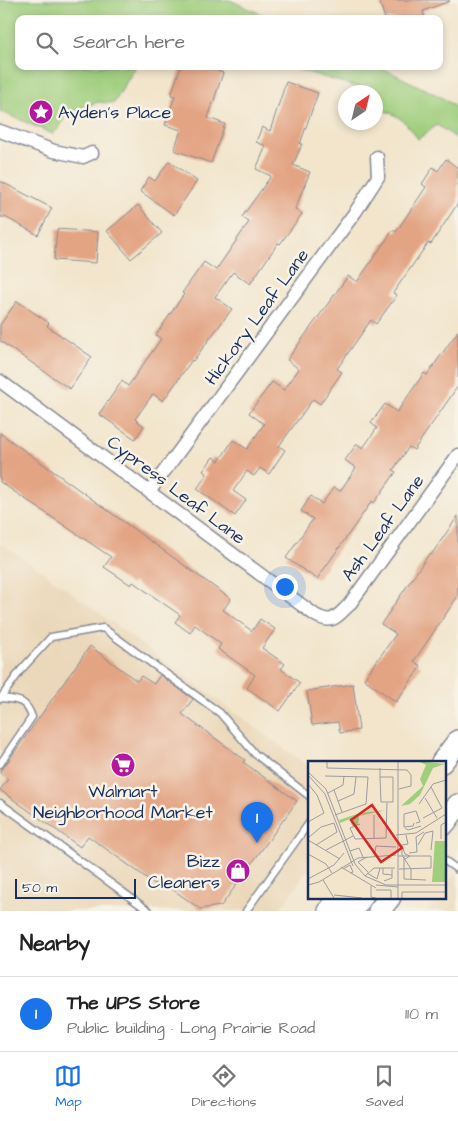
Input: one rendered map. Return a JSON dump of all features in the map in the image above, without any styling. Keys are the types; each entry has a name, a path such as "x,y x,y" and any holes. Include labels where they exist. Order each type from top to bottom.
{"main road":[{"path":"443,761 458,741"},
{"path":"446,821 458,805"},
{"path":"329,911 339,898"},
{"path":"352,911 361,898"},
{"path":"379,911 389,898"}],"street":[{"path":"0,131 54,151 83,157 92,153"},
{"name":"Hickory Leaf Lane","path":"149,492 356,211 378,177 377,157"},
{"name":"Cypress Leaf Lane","path":"0,382 315,615 324,621 333,620"},
{"name":"Ash Leaf Lane","path":"333,620 349,605 458,455"}],"lane":[{"path":"0,699 21,670 51,637 103,628 220,713 255,754 308,795"},
{"path":"0,699 18,700 28,706 32,717 0,764"},
{"path":"0,803 149,911"},
{"path":"246,911 308,825"},
{"path":"446,861 458,870"}],"shaded area":[{"path":"0,543 36,567 308,766 308,869 278,911 0,911"},
{"path":"458,870 458,911 427,911 437,898 446,898 446,885"}],"green space":[{"path":"0,0 230,0 263,15 15,15 15,70 134,70 114,103 98,102 80,108 65,116 59,128 53,134 0,111"},
{"path":"300,70 386,70 441,97 458,109 458,139 437,125 418,139 400,119 383,110 383,85 351,85"}],"building":[{"path":"379,0 450,1 423,11 424,15 384,15"},
{"path":"180,70 215,70 223,73 208,118 225,124 211,163 174,150 181,130 165,125 175,96 171,95"},
{"path":"286,82 318,93 300,144 302,144 293,165 310,172 295,209 302,214 280,244 278,243 250,284 233,272 215,297 232,309 163,401 153,394 135,419 144,426 135,439 99,414 122,381 128,386 161,339 156,335 204,262 216,270 249,222 242,217 271,176 256,169 266,146 256,142 262,127 270,131"},
{"path":"446,159 458,168 458,203 431,244 428,243 393,293 397,295 376,324 371,320 337,369 342,372 320,404 313,399 279,446 285,450 269,474 260,468 254,476 247,471 233,491 246,500 235,516 197,489 207,474 203,471 213,457 219,461 233,440 247,449 264,424 249,413 272,382 284,390 299,369 287,360 348,276 357,282 393,230 396,232 426,187 422,184 433,167 438,171"},
{"path":"169,161 197,181 174,215 140,191 149,177 155,181"},
{"path":"0,181 52,208 38,235 5,217 0,217"},
{"path":"138,205 162,233 131,259 107,231"},
{"path":"57,229 98,232 96,263 54,260"},
{"path":"17,301 49,323 47,326 92,357 70,389 0,341 0,325"},
{"path":"458,331 458,386 414,450 409,447 393,470 396,472 374,503 372,501 317,579 286,558 313,519 301,511 311,496 322,504 334,487 340,491 356,468 345,460 357,444 363,448 377,428 371,423 385,404 397,412 424,373 427,375"},
{"path":"0,433 231,599 223,610 252,631 260,619 275,629 262,648 285,664 281,669 300,683 280,711 247,688 255,675 218,649 221,644 195,625 190,633 175,622 180,615 133,582 131,585 104,567 111,557 0,482"},
{"path":"458,516 458,596 414,661 421,666 396,702 364,679 396,634 381,624 429,554 431,555"},
{"name":"Walmart Neighborhood Market","path":"90,646 137,681 141,676 154,684 160,675 193,699 182,714 297,801 221,906 200,909 158,879 155,884 88,836 80,847 0,790 8,779 0,773 0,770"},
{"path":"353,684 359,730 340,733 338,722 312,725 307,691"}],"place":[{"name":"Ayden's Place","path":"41,112"},
{"name":"Walmart Neighborhood Market","path":"123,765"},
{"name":"The UPS Store","path":"257,843"},
{"name":"Bizz Cleaners","path":"238,871"}]}
